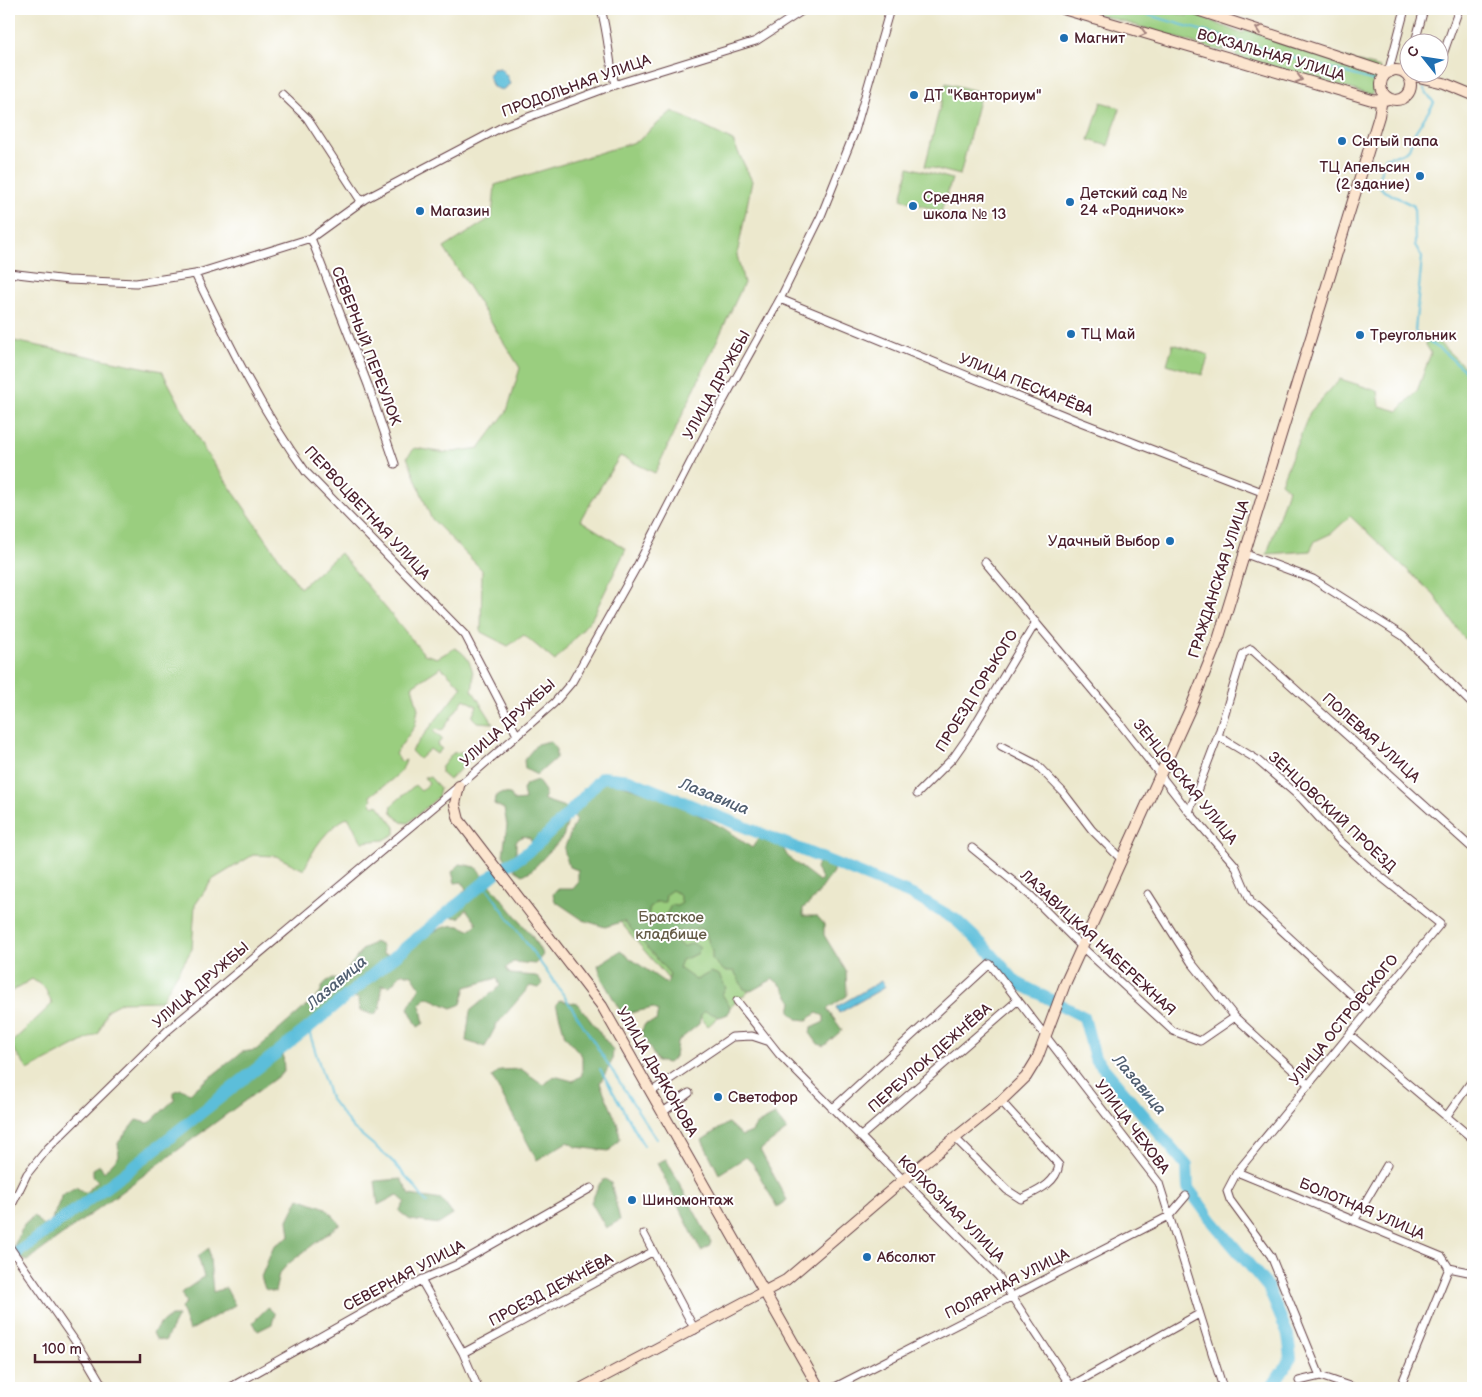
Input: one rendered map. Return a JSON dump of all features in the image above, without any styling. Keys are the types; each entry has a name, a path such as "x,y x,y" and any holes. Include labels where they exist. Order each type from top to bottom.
{"main road":[{"name":"ВОКЗАЛЬНАЯ УЛИЦА","path":"1063,9 1356,95 1388,98"},
{"name":"ВОКЗАЛЬНАЯ УЛИЦА","path":"1194,9 1388,73 1394,70 1400,72"},
{"path":"1388,73 1381,84 1388,98"},
{"path":"1388,98 1406,96 1410,87 1408,82"},
{"path":"1410,87 1423,82"},
{"name":"ВОКЗАЛЬНАЯ УЛИЦА","path":"1446,82 1473,95"},
{"name":"ВОКЗАЛЬНАЯ УЛИЦА","path":"1356,95 1371,104 1380,115"},
{"path":"1380,115 1388,98"},
{"name":"ГРАЖДАНСКАЯ УЛИЦА","path":"582,1388 695,1330 786,1280 903,1180 956,1139 1026,1077 1046,1036 1065,984 1160,775 1218,640 1262,492 1380,115 1388,98"},
{"name":"УЛИЦА ДЬЯКОНОВА","path":"459,786 455,804 459,820 503,874 602,1006 819,1388"}],"street":[{"path":"601,9 607,32 615,85"},
{"name":"ПРОДОЛЬНАЯ УЛИЦА","path":"9,273 68,280 136,282 195,274 311,238 361,201 504,126 615,85 756,41 804,9"},
{"name":"УЛИЦА ДРУЖБЫ","path":"9,1211 27,1174 48,1148 167,1031 459,786 554,703 572,682 780,300 822,216 855,131 890,9"},
{"path":"1388,73 1405,9"},
{"path":"1418,32 1424,9"},
{"path":"1450,34 1459,9"},
{"path":"282,94 307,118 361,201"},
{"name":"СЕВЕРНЫЙ ПЕРЕУЛОК","path":"311,238 368,386 395,464"},
{"name":"ПЕРВОЦВЕТНАЯ УЛИЦА","path":"195,274 238,363 288,447 306,472 465,635 517,735"},
{"name":"УЛИЦА ПЕСКАРЁВА","path":"780,300 1078,421 1262,492"},
{"path":"1244,553 1313,579 1404,636 1473,705"},
{"name":"ЗЕНЦОВСКАЯ УЛИЦА","path":"985,562 1119,722 1189,812 1235,865 1251,902 1368,1011"},
{"name":"ПРОЕЗД ГОРЬКОГО","path":"917,794 953,758 967,738 1036,622"},
{"name":"ПОЛЕВАЯ УЛИЦА","path":"1218,736 1243,654 1251,650 1472,848"},
{"path":"1189,812 1218,736"},
{"name":"ЗЕНЦОВСКИЙ ПРОЕЗД","path":"1218,736 1256,759 1301,798 1339,840 1401,893"},
{"path":"1001,746 1036,764 1063,792 1092,830 1121,859"},
{"name":"ЛАЗАВИЦКАЯ НАБЕРЕЖНАЯ","path":"972,848 1030,895 1082,947 1173,1031 1200,1041 1235,1017"},
{"name":"УЛИЦА ОСТРОВСКОГО","path":"1237,1172 1440,924 1401,893"},
{"path":"1148,894 1191,962 1235,1017 1309,1085"},
{"name":"УЛИЦА ЧЕХОВА","path":"832,1108 990,964 1159,1183 1223,1388"},
{"name":"ПЕРЕУЛОК ДЕЖНЁВА","path":"860,1137 1018,1000"},
{"name":"КОЛХОЗНАЯ УЛИЦА","path":"737,1001 767,1042 1000,1278 1070,1387"},
{"path":"1350,1035 1473,1139"},
{"path":"651,1092 732,1037 752,1036 767,1042"},
{"path":"1446,1117 1473,1079"},
{"path":"663,1112 689,1093"},
{"path":"956,1139 1007,1190 1021,1199 1045,1187 1057,1174 1059,1165 1001,1100"},
{"path":"1354,1220 1387,1165"},
{"path":"1237,1172 1226,1191 1230,1200 1271,1256 1320,1376"},
{"name":"БОЛОТНАЯ УЛИЦА","path":"1237,1172 1442,1257 1448,1268"},
{"name":"СЕВЕРНАЯ УЛИЦА","path":"229,1388 421,1280 456,1265 591,1188"},
{"name":"ПОЛЯРНАЯ УЛИЦА","path":"833,1388 1169,1216 1186,1196"},
{"path":"644,1234 695,1330"},
{"path":"9,1246 84,1354 104,1388"},
{"name":"ПРОЕЗД ДЕЖНЁВА","path":"463,1353 652,1252"},
{"path":"1400,1388 1448,1268 1473,1273"},
{"path":"421,1280 463,1353 478,1388"},
{"path":"1070,1387 1200,1314"},
{"path":"1299,1382 1320,1376 1355,1388"}],"green space":[{"path":"1081,9 1161,9 1187,16 1190,12 1237,32 1243,33 1247,30 1380,68 1377,84 1371,95 1236,56 1233,47 1221,51"},
{"path":"946,83 981,92 960,175 925,166"},
{"path":"1101,102 1120,108 1108,146 1089,140"},
{"path":"672,111 733,141 752,181 737,255 744,283 655,473 620,456 580,520 626,549 592,618 555,661 524,635 508,646 481,632 482,570 431,518 407,457 415,448 446,453 479,448 507,411 520,368 444,248 492,217 495,185 638,141"},
{"path":"909,167 952,179 941,212 901,199"},
{"path":"1434,338 1473,375 1473,647 1463,637 1434,595 1350,516 1332,533 1315,541 1310,551 1267,554 1288,489 1281,483 1310,412 1340,379 1378,391 1380,406 1398,411 1417,391 1431,353 1425,343"},
{"path":"9,340 162,371 205,451 300,588 340,553 424,654 437,658 455,648 465,656 473,672 472,690 493,723 477,722 472,717 477,706 464,699 442,731 435,729 433,731 442,739 437,745 442,749 437,754 430,749 419,759 411,751 462,687 441,667 412,686 418,709 415,726 395,754 402,762 406,760 401,771 396,776 370,796 372,799 370,802 374,806 377,804 395,827 395,834 384,840 362,842 348,817 322,839 304,870 276,856 253,855 212,880 195,905 192,949 161,1001 122,1002 107,1010 99,1033 28,1070 10,1044 52,1004 45,988 32,979 9,991"},
{"path":"1173,344 1209,355 1202,375 1167,364"},
{"path":"550,741 556,748 556,758 537,775 525,769 524,760 537,744"},
{"path":"476,750 478,752 449,780 441,773 441,768 453,753"},
{"path":"424,777 430,777 440,788 438,797 408,823 401,822 391,811 392,805 415,785 421,791 429,784"},
{"path":"605,779 641,791 651,789 725,829 752,848 758,839 764,837 783,848 788,857 819,881 822,879 816,869 818,862 826,862 833,867 833,873 812,901 803,908 803,916 817,916 824,924 824,935 846,971 847,996 827,1009 842,1030 824,1046 818,1044 810,1033 811,1028 824,1022 824,1016 817,1013 807,1020 797,1019 790,1012 792,1002 781,985 773,979 751,991 744,989 734,971 724,971 712,959 712,952 705,931 698,928 674,932 674,939 683,947 693,943 700,948 697,954 682,960 679,968 696,980 711,972 719,975 726,988 722,994 730,1007 728,1014 720,1017 705,1011 701,1015 699,1024 677,1042 675,1057 668,1063 657,1061 641,1032 645,1024 656,1021 658,1011 653,1008 630,1013 621,1012 602,979 598,965 620,951 667,984 670,974 624,921 605,927 583,920 555,901 553,894 557,889 573,889 578,883 578,870 569,867 564,849 576,820 573,811","holes":["672,890 679,894 682,903 677,906 671,905 667,913 654,922 648,915 650,908 656,902 665,902 666,894"]},
{"path":"537,780 545,791 544,800 565,807 570,815 563,837 532,870 523,875 515,870 515,865 534,847 530,838 523,836 516,841 514,859 506,860 503,855 507,825 504,809 494,804 495,797 501,793 510,794 514,801 525,800 523,790 526,784"},
{"name":"Братское кладбище","path":"634,825 764,978 708,1026 578,872"},
{"path":"460,864 476,867 532,936 543,955 535,964 513,962 506,968 510,974 536,976 543,984 539,988 530,986 497,1024 485,1047 466,1041 470,1011 500,986 497,978 466,987 461,1004 452,1008 427,997 420,1005 424,1023 418,1027 408,1008 420,987 412,975 402,973 390,986 382,985 380,1009 374,1015 360,1010 358,998 350,997 283,1053 284,1072 27,1261 20,1258 14,1246 24,1225 34,1216 43,1226 51,1222 62,1195 76,1187 85,1193 98,1181 93,1176 93,1169 100,1165 104,1172 119,1156 118,1143 136,1120 149,1123 174,1100 174,1092 181,1089 190,1093 242,1052 256,1050 320,994 326,982 332,979 340,979 363,949 375,942 382,946 383,954 401,956 433,932 442,928 460,926 469,930 477,924 466,909 459,918 453,917 449,910 466,889 462,882 455,883 452,872"},
{"path":"560,1000 578,1004 613,1050 612,1061 600,1083 618,1125 620,1139 609,1151 576,1147 567,1142 537,1160 492,1077 500,1070 521,1069 544,1085 554,1076 573,1081 582,1075 582,1056 565,1036 556,1004"},
{"path":"775,1115 787,1130 760,1150 787,1200 777,1207 753,1164 746,1157 719,1174 702,1140 728,1123 742,1136 752,1132 756,1125"},
{"path":"666,1159 711,1242 709,1247 701,1251 657,1163"},
{"path":"401,1179 410,1195 442,1200 453,1215 439,1224 410,1220 399,1211 405,1202 397,1195 378,1205 375,1181"},
{"path":"605,1179 611,1183 620,1220 606,1228 591,1202 600,1183"},
{"path":"299,1198 326,1208 340,1224 288,1264 279,1274 275,1292 265,1289 261,1277 274,1246 290,1236 288,1220"},
{"path":"209,1248 213,1292 226,1288 235,1305 189,1331 181,1308 186,1303 181,1293 204,1277 198,1256"},
{"path":"268,1307 275,1314 272,1324 258,1331 253,1322"},
{"path":"171,1316 178,1316 165,1341 156,1339 153,1333 159,1325"}],"water":[{"path":"500,68 507,76 510,84 502,90 493,87 488,75 493,69"},
{"path":"881,981 885,987 839,1013 836,1007"}],"waterway":[{"path":"1128,9 1374,81"},
{"path":"1424,89 1434,103 1415,132 1409,149 1401,154 1385,158 1377,183 1384,191 1414,206 1415,245 1422,257 1415,331 1446,354 1473,378"},
{"name":"Лазавица","path":"9,1259 125,1173 308,1028 503,867 529,851 556,827 602,777 629,780 915,896 956,920 988,950 1016,982 1084,1017 1095,1058 1187,1166 1188,1188 1213,1222 1268,1287 1288,1335 1291,1358 1271,1388"},
{"path":"484,884 565,997 656,1139"},
{"path":"308,1028 330,1098 352,1127 390,1159 427,1203"},
{"path":"600,1069 644,1146"}],"place":[{"name":"Магнит","path":"1064,38"},
{"name":"ДТ \"Кванториум\"","path":"914,95"},
{"name":"Сытый папа","path":"1342,141"},
{"name":"ТЦ Апельсин (2 здание)","path":"1420,176"},
{"name":"Детский сад № 24 «Родничок»","path":"1070,202"},
{"name":"Средняя школа № 13","path":"913,206"},
{"name":"Магазин","path":"420,211"},
{"name":"ТЦ Май","path":"1071,334"},
{"name":"Треугольник","path":"1360,335"},
{"name":"Удачный Выбор","path":"1170,541"},
{"name":"Светофор","path":"718,1097"},
{"name":"Шиномонтаж","path":"632,1200"},
{"name":"Абсолют","path":"867,1257"}]}
